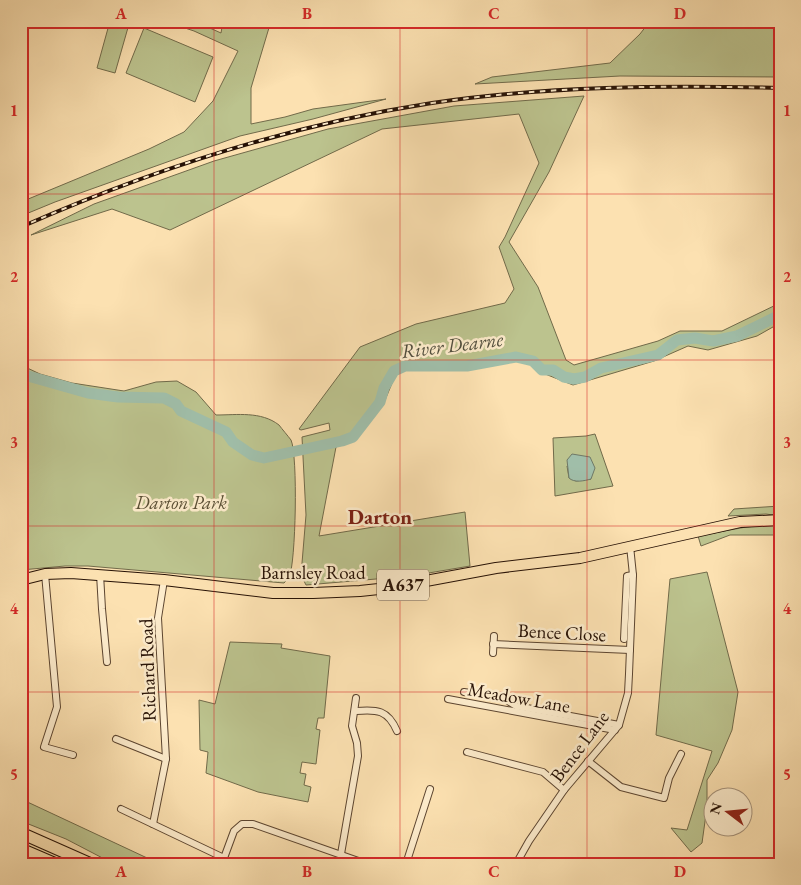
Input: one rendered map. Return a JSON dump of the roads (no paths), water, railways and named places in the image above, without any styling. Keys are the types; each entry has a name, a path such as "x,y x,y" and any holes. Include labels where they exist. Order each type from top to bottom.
{"highway":[{"name":"Barnsley Road","path":"21,580 45,574 71,573 164,580 273,593 360,591 388,588 496,568 580,558 740,522 780,520"},
{"path":"21,833 91,864"},
{"path":"21,849 56,864"}],"street":[{"name":"Bence Lane","path":"516,864 529,841 564,790 617,728 628,694 633,575 630,546"},
{"path":"45,574 57,707 44,747 74,755"},
{"path":"100,574 107,662"},
{"name":"Bence Lane","path":"624,639 627,576 633,575"},
{"name":"Richard Road","path":"153,824 166,759 158,618 164,580"},
{"name":"Bence Close","path":"493,653 494,640 630,650"},
{"name":"Meadow Lane","path":"464,692 505,699 516,706 617,728"},
{"path":"341,854 358,756 357,743 352,726 356,711 356,698"},
{"name":"Meadow Lane","path":"448,699 617,728"},
{"path":"356,711 368,710 388,716 397,731"},
{"name":"Richard Road","path":"116,739 166,759"},
{"path":"466,752 543,772 564,790"},
{"path":"588,761 621,787 664,798 669,778 681,754"},
{"path":"477,763 479,755"},
{"path":"406,864 430,789"},
{"path":"121,808 224,858 231,864"},
{"path":"224,858 234,831 242,824 253,824 367,864"}],"waterway":[{"name":"River Dearne","path":"21,374 88,393 118,397 164,398 176,404 181,411 226,432 233,442 252,455 264,458 353,437 380,402 384,388 394,371 405,366 467,366 516,357 533,361 542,370 553,370 564,377 574,379 585,377 601,368 658,355 677,340 695,338 713,341 737,336 780,315"}],"railway":[{"path":"21,227 121,186 172,168 274,137 379,112 475,97 562,90 649,87 780,88"}],"district":[{"name":"Darton","path":"380,517"}],"park label":[{"name":"Darton Park","path":"181,502"}]}
